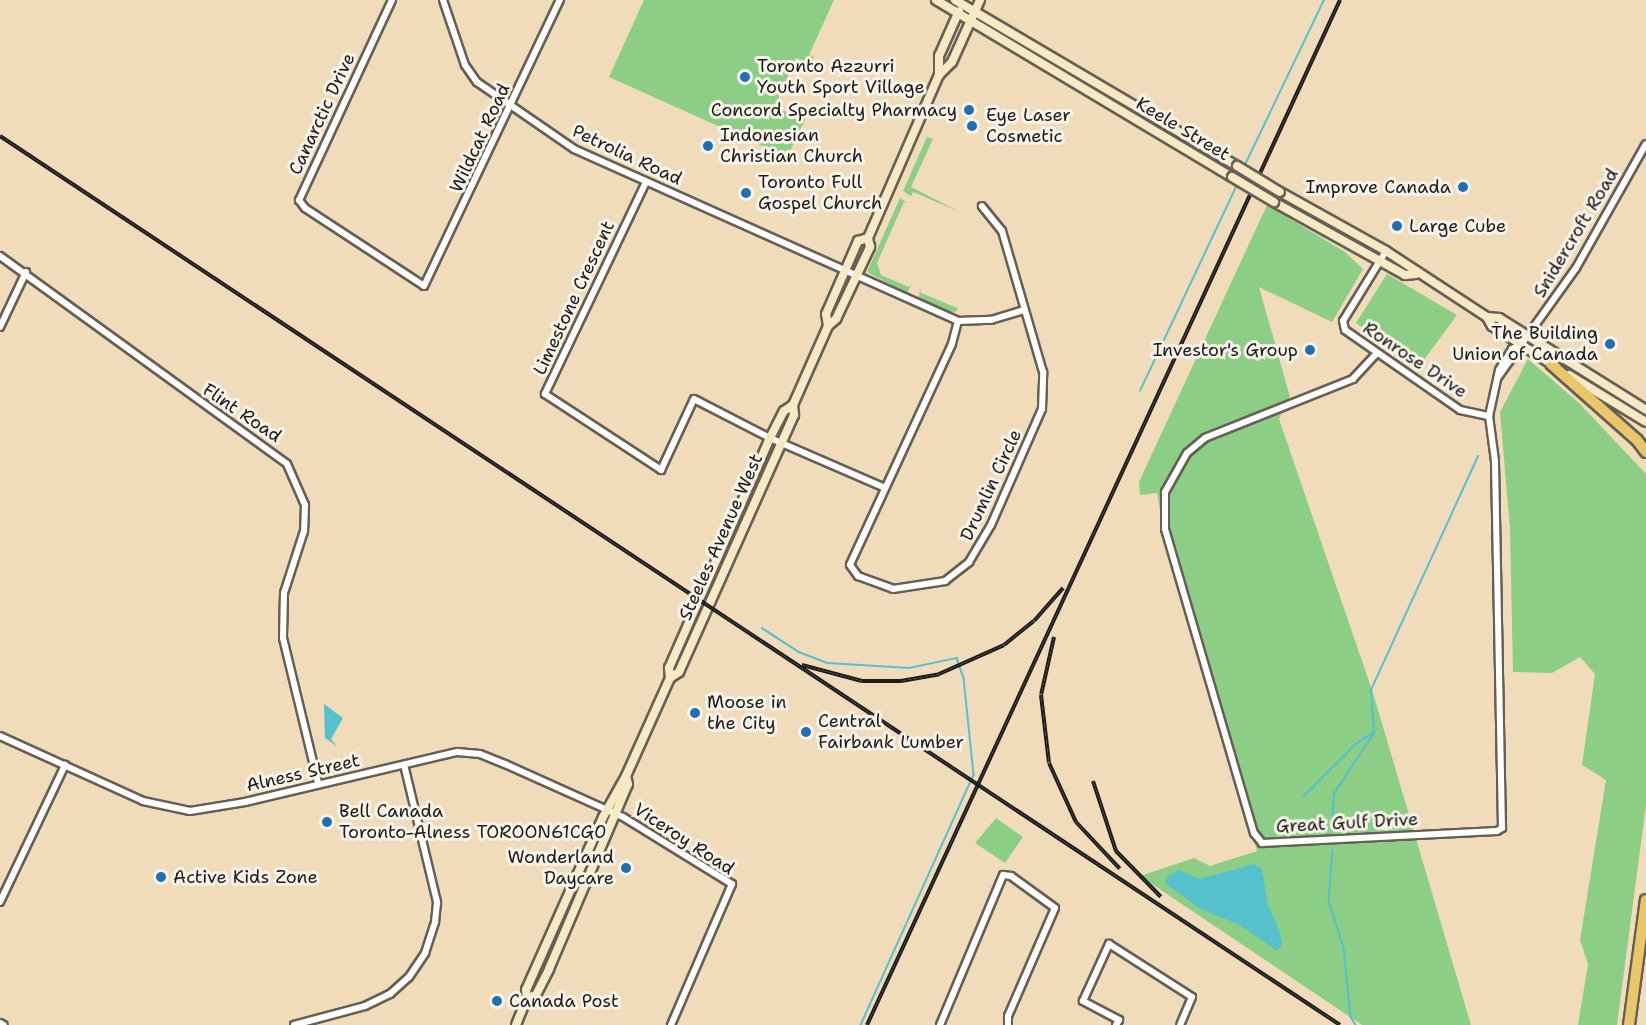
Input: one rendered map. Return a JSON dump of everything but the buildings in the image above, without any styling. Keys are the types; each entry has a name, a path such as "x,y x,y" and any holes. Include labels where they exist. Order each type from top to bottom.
{"highway":[{"path":"1551,364 1637,440 1646,452"},
{"path":"1629,1025 1646,900"}],"main road":[{"name":"Keele Street","path":"936,0 1274,202 1405,275 1416,274"},
{"name":"Steeles Avenue West","path":"516,1025 527,998 526,990 670,678 669,668 770,438 784,411 793,405 828,326 836,318 870,247 868,237 939,75 952,62 980,0"},
{"name":"Keele Street","path":"961,1 1280,192 1411,266 1416,274 1487,317 1499,318 1646,410"},
{"name":"Steeles Avenue West","path":"939,75 939,56 958,14 961,1"},
{"name":"Steeles Avenue West","path":"828,326 826,314 858,241 868,237"},
{"name":"Keele Street","path":"1487,317 1492,326 1646,422"},
{"name":"Steeles Avenue West","path":"670,678 679,672 795,415 793,405"},
{"name":"Steeles Avenue West","path":"527,998 536,995 549,969 610,811"},
{"path":"538,964 549,969"}],"street":[{"name":"Canarctic Drive","path":"392,0 299,200 304,208 424,286"},
{"name":"Petrolia Road","path":"443,0 469,71 480,85 574,149 958,321"},
{"name":"Wildcat Road","path":"424,286 560,0"},
{"name":"Snidercroft Road","path":"1521,345 1591,244 1646,144"},
{"name":"Limestone Crescent","path":"646,182 545,394 661,470 694,399 770,438"},
{"path":"958,321 991,320 1024,310 1002,231 982,206"},
{"name":"Ronrose Drive","path":"1386,251 1342,321 1345,330 1460,410 1489,416"},
{"name":"Flint Road","path":"0,256 26,272 151,369 258,440 287,464 304,505 304,531 284,593 283,638 318,783"},
{"path":"0,327 26,272"},
{"name":"Drumlin Circle","path":"958,321 952,344 850,565 858,576 893,589 914,588 945,580 969,562 991,525 1042,409 1043,372 1024,310"},
{"name":"Great Gulf Drive","path":"1377,353 1353,379 1205,438 1181,461 1165,492 1166,530 1254,833 1262,843 1497,831 1502,828 1495,461 1489,416 1498,377 1521,345"},
{"path":"770,438 885,488"},
{"name":"Alness Street","path":"0,736 159,807 190,811 245,802 457,752 480,754 610,811"},
{"path":"0,902 65,765"},
{"path":"294,1025 365,1006 390,994 409,977 425,953 435,922 437,902 404,765"},
{"name":"Viceroy Road","path":"610,811 661,838 732,884 671,1025"},
{"path":"940,1025 1003,875 1011,876 1055,908 1008,1016 1008,1025"},
{"path":"1116,1025 1119,1020 1083,1000 1109,944 1192,997 1180,1025"},
{"path":"0,1023 4,1025"}],"green space":[{"path":"644,0 834,0 809,55 814,57 811,64 796,58 774,108 806,118 787,157 609,77"},
{"path":"927,137 933,139 911,187 960,212 913,192 911,196 903,191"},
{"path":"900,198 908,203 904,202 877,263 881,275 909,287 912,284 907,293 867,272"},
{"path":"1267,205 1345,252 1363,269 1332,322 1259,287 1290,397 1279,419 1373,693 1471,1025 1362,1025 1140,876 1194,858 1210,866 1257,851 1163,528 1157,493 1140,495 1139,482"},
{"path":"1387,274 1457,315 1418,368 1356,323"},
{"path":"920,288 921,293 957,308 958,304 957,311 950,313 919,299"},
{"path":"1528,359 1580,404 1646,474 1646,805 1617,1025 1578,1025 1588,964 1580,940 1606,780 1582,765 1595,674 1580,657 1552,673 1513,672 1510,529 1500,412"},
{"path":"996,818 1023,837 1005,863 975,843"}],"water":[{"path":"324,704 343,718 331,739 337,746 325,738"},
{"path":"1254,864 1262,869 1268,906 1280,932 1282,946 1277,951 1238,924 1202,910 1166,884 1167,877 1179,870 1199,879"}],"waterway":[{"path":"1244,167 1324,0"},
{"path":"1140,391 1237,185"},
{"path":"1332,823 1334,794 1374,733 1371,690 1478,456"},
{"path":"762,628 799,652 828,663 909,668 957,658 964,678 974,775 861,1025"},
{"path":"1303,797 1356,744 1373,733"},
{"path":"1333,850 1329,901 1344,948 1351,1017 1356,1025"}],"railway":[{"path":"867,1025 1340,0"},
{"path":"0,136 1340,1025"},
{"path":"802,665 862,681 901,681 939,674 1004,645 1034,621 1063,588"},
{"path":"1054,637 1041,695 1049,763 1076,822 1120,869"},
{"path":"1093,781 1116,851 1161,897"}],"place":[{"name":"Toronto Azzurri Youth Sport Village","path":"745,77"},
{"name":"Concord Specialty Pharmacy","path":"969,110"},
{"name":"Eye Laser Cosmetic","path":"972,126"},
{"name":"Indonesian Christian Church","path":"708,146"},
{"name":"Improve Canada","path":"1463,187"},
{"name":"Toronto Full Gospel Church","path":"746,193"},
{"name":"Large Cube","path":"1397,226"},
{"name":"The Building Union of Canada","path":"1610,344"},
{"name":"Investor's Group","path":"1310,350"},
{"name":"Moose in the City","path":"695,713"},
{"name":"Central Fairbank Lumber","path":"806,732"},
{"name":"Bell Canada Toronto-Alness TOROON61CG0","path":"327,822"},
{"name":"Wonderland Daycare","path":"626,868"},
{"name":"Active Kids Zone","path":"161,877"},
{"name":"Canada Post","path":"497,1001"}]}
